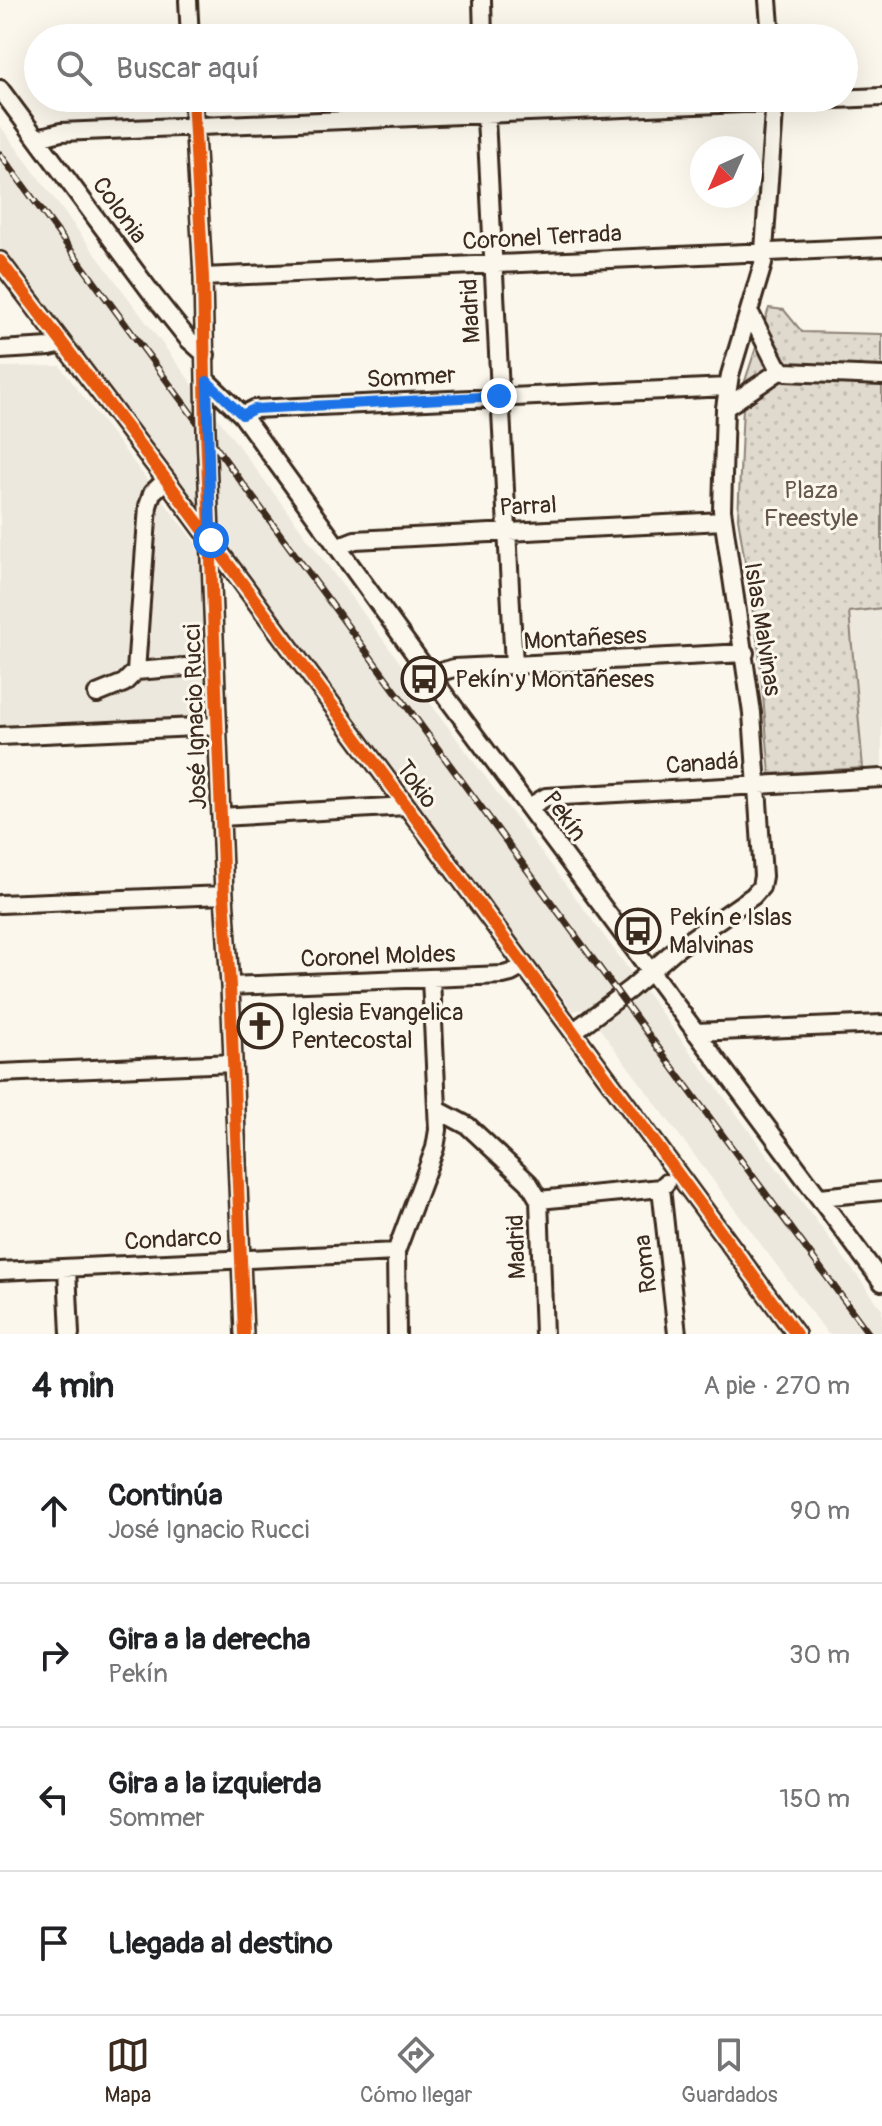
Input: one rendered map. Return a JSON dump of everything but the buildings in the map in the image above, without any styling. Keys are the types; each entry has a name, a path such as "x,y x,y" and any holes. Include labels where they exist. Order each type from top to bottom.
{"street":[{"path":"188,0 189,24"},
{"path":"482,0 483,24"},
{"path":"768,0 770,24"},
{"name":"Colonia","path":"0,89 153,295 188,339 206,355"},
{"path":"858,98 882,97"},
{"name":"José Ignacio Rucci","path":"193,112 203,277 212,589 244,1334"},
{"path":"38,138 61,132 194,128 406,112"},
{"name":"Madrid","path":"485,112 514,666"},
{"name":"Islas Malvinas","path":"573,1032 675,950 753,896 761,887 764,862 745,653 723,521 725,408 728,387 763,264 774,112"},
{"name":"Coronel Terrada","path":"203,277 882,247"},
{"name":"Tokio","path":"0,261 167,480 796,1334"},
{"path":"749,311 781,370 789,373 882,376"},
{"path":"0,350 62,344"},
{"path":"725,408 781,370"},
{"name":"Pekín","path":"207,381 242,415 430,675 882,1282"},
{"name":"Sommer","path":"242,415 254,409 728,387"},
{"path":"136,671 148,506 152,493 167,480 189,489 202,483 208,475"},
{"name":"Parral","path":"337,547 355,540 723,521"},
{"path":"212,589 218,581 229,577 243,584"},
{"name":"Montañeses","path":"430,675 454,668 745,653"},
{"path":"97,694 124,683 136,671 185,667"},
{"path":"0,736 218,726"},
{"name":"Canadá","path":"529,807 546,797 882,778"},
{"path":"221,817 406,806"},
{"path":"0,904 224,895"},
{"name":"Coronel Moldes","path":"230,986 503,975 524,966"},
{"path":"397,1334 396,1252 435,1148 438,1110 431,978"},
{"path":"695,1032 882,1024"},
{"path":"0,1073 233,1063"},
{"name":"Madrid","path":"438,1110 468,1126 529,1183 539,1200 544,1334"},
{"path":"539,1200 661,1188 678,1172"},
{"name":"Roma","path":"661,1188 677,1334"},
{"path":"820,1197 882,1191"},
{"name":"Condarco","path":"0,1271 396,1252"},
{"path":"67,1269 70,1334"}],"shaded area":[{"path":"0,126 882,1309 882,1334 828,1334 585,1009 573,1011 0,248"},
{"path":"60,366 203,553 206,713 201,718 0,730 0,367"},
{"path":"882,608 882,767 863,768 849,611"}],"green space":[{"name":"Plaza Freestyle","path":"769,308 784,310 802,332 882,334 882,608 849,612 863,768 770,774 759,651 738,518 744,384"}],"railway":[{"path":"0,154 869,1334"}],"cycle path":[{"path":"194,112 203,277 206,431 244,1334"},
{"path":"0,261 167,481 796,1334"}],"place":[{"name":"Pekín y Montañeses","path":"424,679"},
{"name":"Pekín e Islas Malvinas","path":"638,931"},
{"name":"Iglesia Evangelica Pentecostal","path":"260,1026"}],"route":[{"path":"211,540 207,381 242,415 254,409 499,396"}]}
